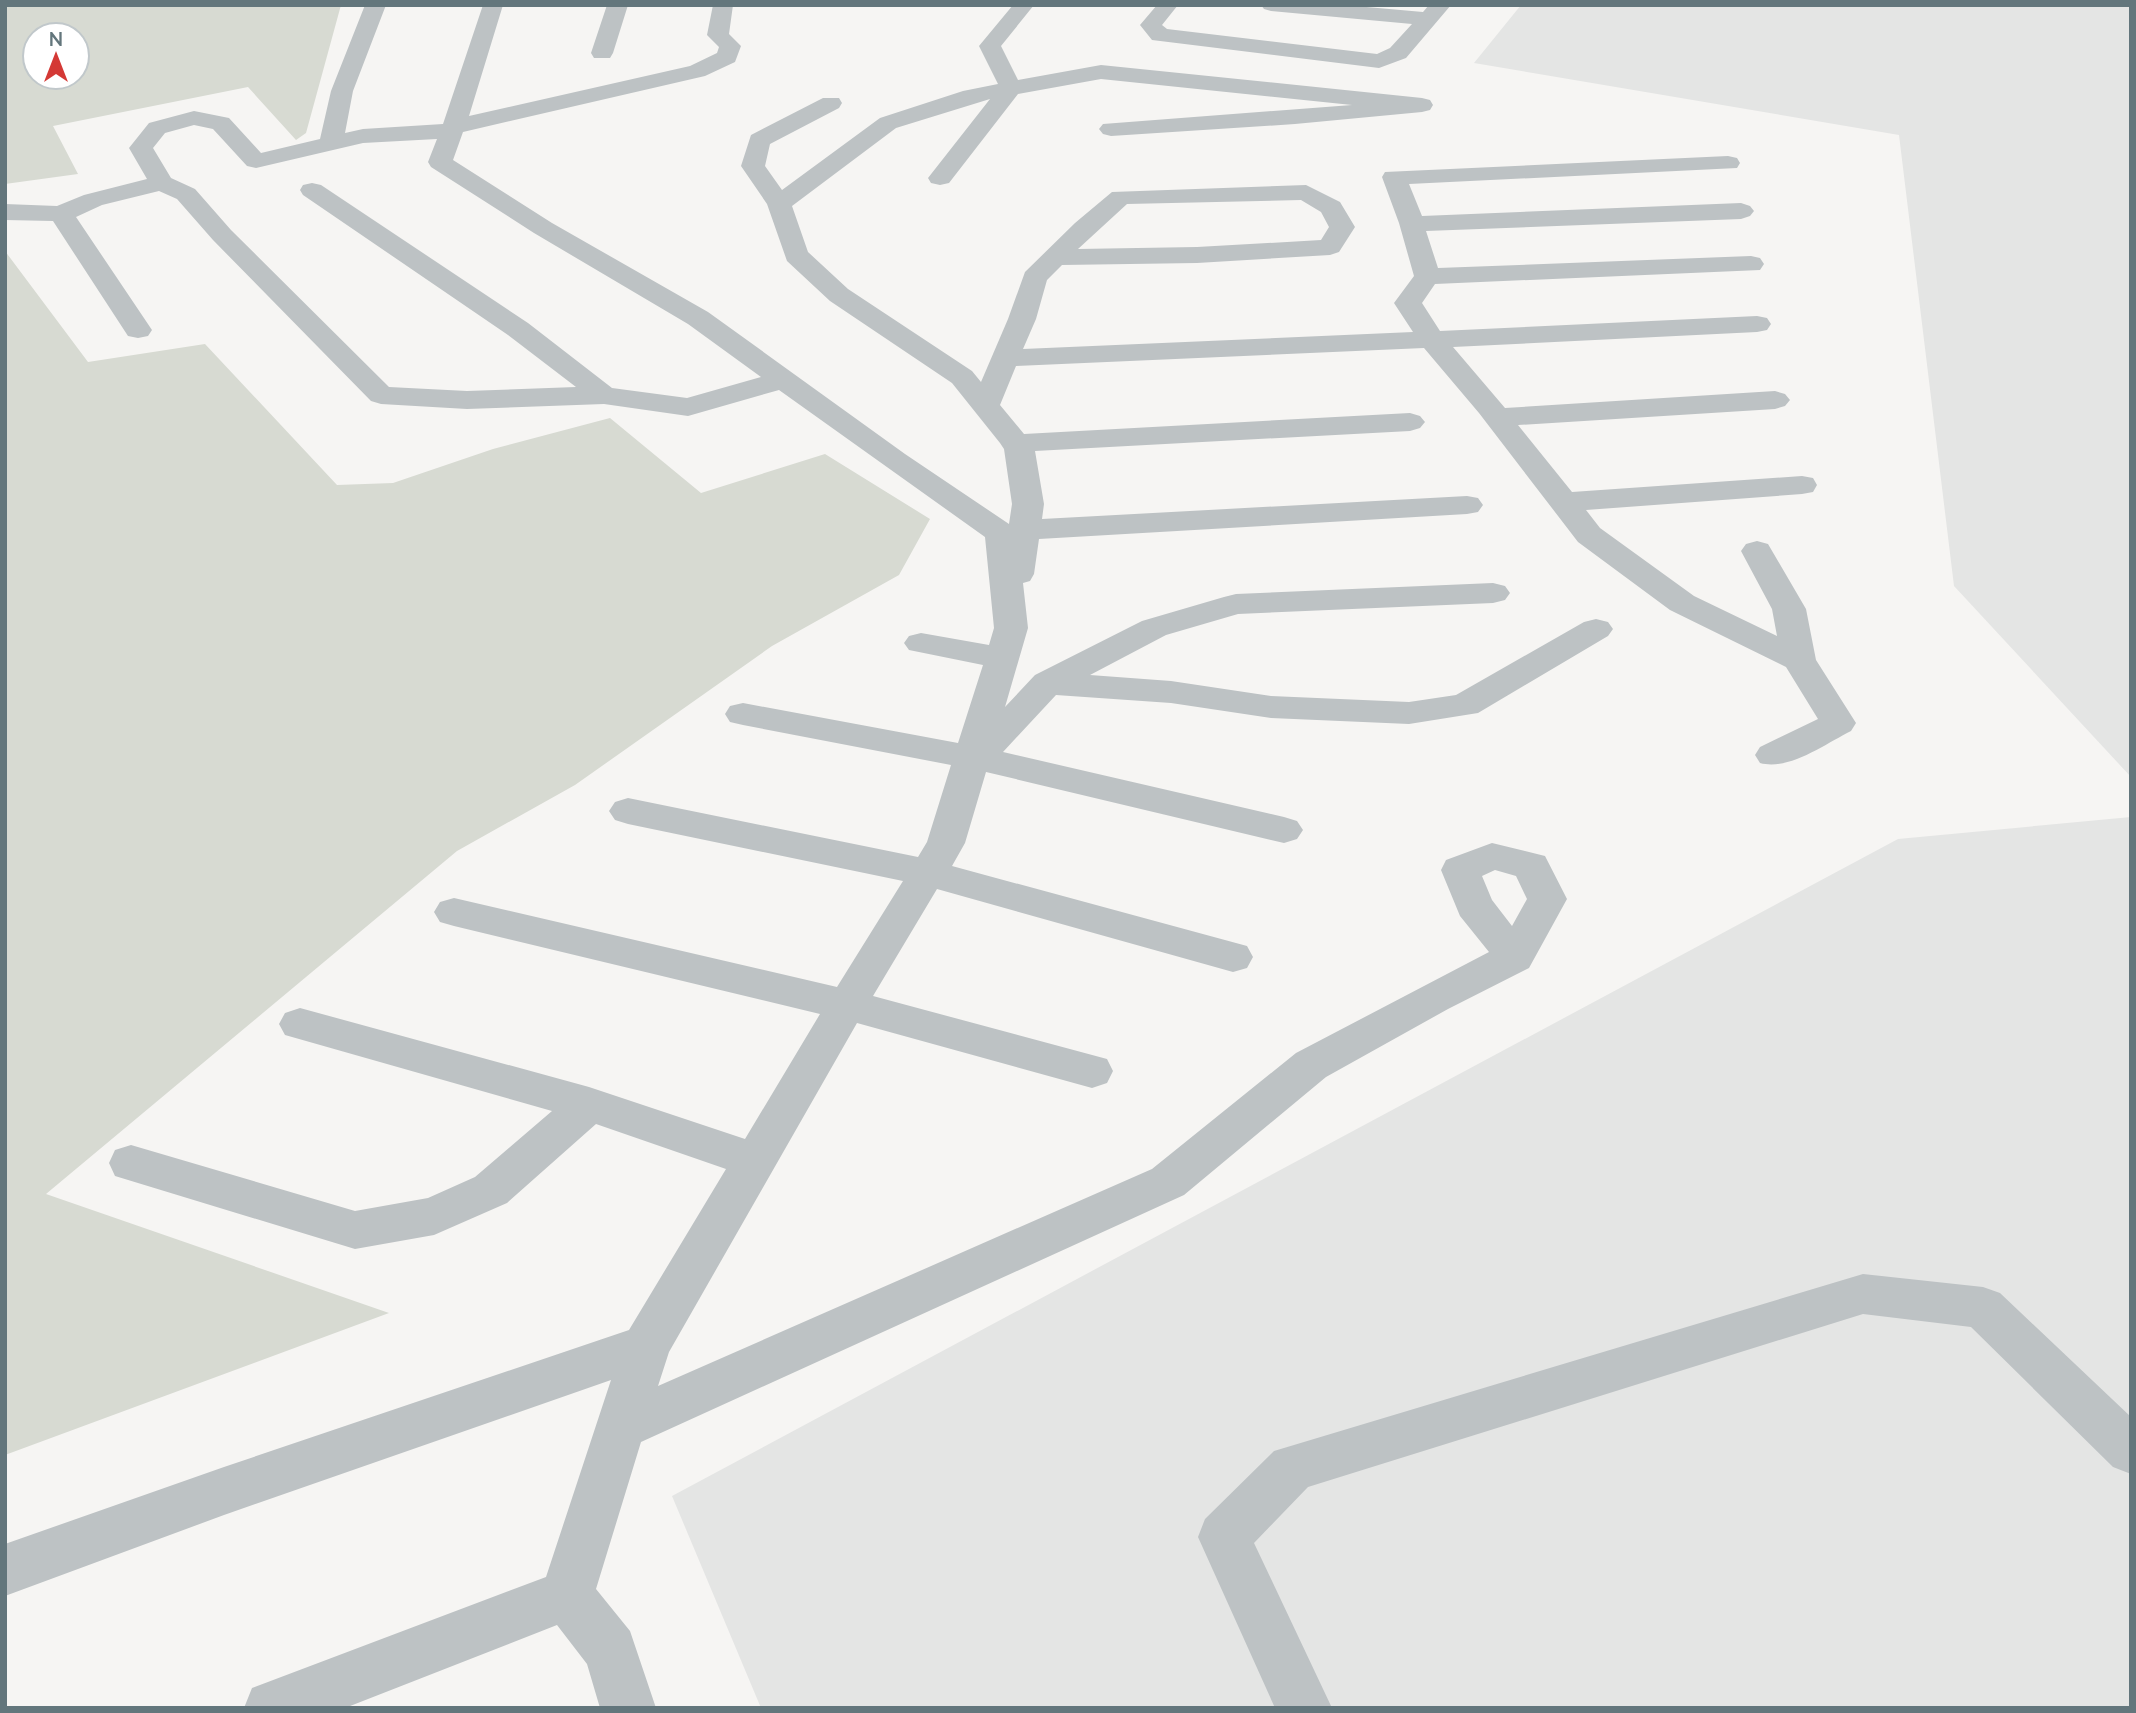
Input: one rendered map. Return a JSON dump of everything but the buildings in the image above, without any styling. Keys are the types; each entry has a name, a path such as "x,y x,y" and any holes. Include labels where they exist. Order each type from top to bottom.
{"street":[{"path":"331,144 342,91 376,5"},
{"path":"494,5 440,162 543,228 698,318 1001,533 1006,643"},
{"path":"602,52 618,5"},
{"path":"723,5 718,35 730,46 727,57 697,71 453,129 363,136 256,161 221,123 194,117 157,128 141,148 162,183 186,194 222,235 381,395 467,400 604,395 688,407 783,380"},
{"path":"1012,88 990,46 1024,5"},
{"path":"1119,74 1151,24 1168,5"},
{"path":"1271,5 1434,12"},
{"path":"1151,24 1160,35 1379,61 1398,53 1416,36 1434,12"},
{"path":"779,204 888,123 971,96 1101,72 1422,105 1170,127 1111,129"},
{"path":"940,178 1012,88"},
{"path":"567,1595 646,1346 946,843 974,758 1006,643 1028,504 1016,443 962,377 839,295 796,255 779,204 753,166 759,140 831,103"},
{"path":"1427,276 1412,224 1394,177 1728,163"},
{"path":"5,212 61,214 93,200 162,183"},
{"path":"312,190 518,329 604,395"},
{"path":"985,406 1022,319 1034,278 1084,228 1121,197 1306,192 1331,207 1342,227 1330,247 1197,256 1057,257"},
{"path":"1412,224 1741,211"},
{"path":"61,214 138,330"},
{"path":"1427,276 1751,264"},
{"path":"1427,276 1408,303 1432,340 1497,417 1589,535 1682,603 1799,660"},
{"path":"1005,358 1518,338 1758,324"},
{"path":"1497,417 1774,400"},
{"path":"1016,443 1410,422"},
{"path":"1562,502 1802,485"},
{"path":"1024,530 1467,505"},
{"path":"1757,551 1788,609 1799,660 1838,723 1773,755"},
{"path":"974,758 1047,683 1154,628 1236,604 1493,593"},
{"path":"1047,683 1171,692 1271,707 1409,713 1465,705 1596,629"},
{"path":"921,643 1006,643"},
{"path":"743,714 974,758 1284,830"},
{"path":"628,811 928,873 1233,957"},
{"path":"454,912 847,1005 1092,1071"},
{"path":"620,1427 1168,1182 1311,1065 1433,998 1515,957"},
{"path":"300,1024 589,1104 755,1161"},
{"path":"131,1163 355,1230 434,1216 491,1190 589,1104"},
{"path":"1304,1708 1224,1537 1292,1468 1356,1448 1863,1294 1983,1308 2131,1451"},
{"path":"5,1570 646,1346"},
{"path":"272,1708 567,1595"},
{"path":"567,1595 611,1650 628,1708"}],"shaded area":[{"path":"5,5 341,5 306,133 296,140 248,87 53,126 78,174 5,184"},
{"path":"1521,5 2131,5 2131,777 1954,586 1899,135 1474,63"},
{"path":"5,251 88,362 205,344 337,485 393,483 493,449 610,418 701,493 825,454 930,519 899,575 772,646 575,785 457,851 46,1194 389,1313 5,1455"},
{"path":"2131,817 2131,1708 761,1708 672,1496 1898,839"}]}
